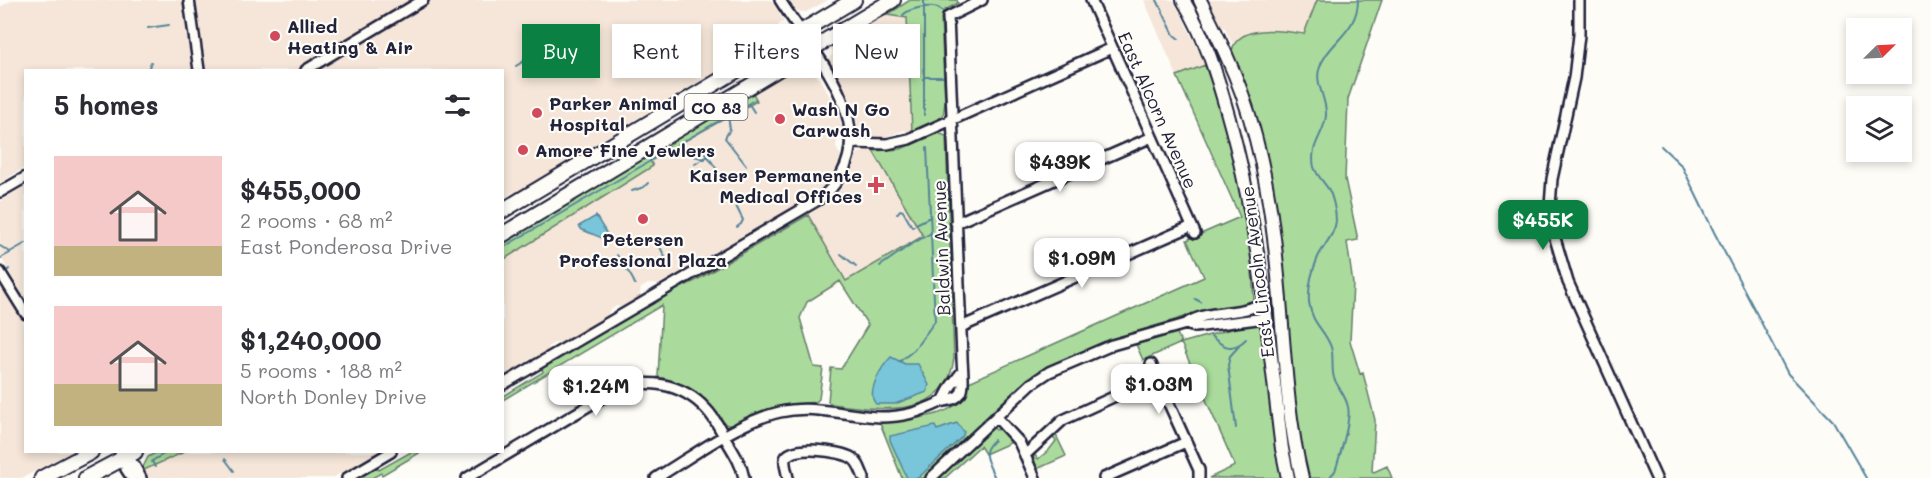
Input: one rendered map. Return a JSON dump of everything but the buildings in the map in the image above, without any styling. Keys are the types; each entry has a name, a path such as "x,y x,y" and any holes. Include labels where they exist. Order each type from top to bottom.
{"highway":[{"name":"CO 83","path":"814,24 854,0"},
{"name":"CO 83","path":"821,44 893,0"},
{"name":"CO 83","path":"504,210 724,78"},
{"name":"CO 83","path":"504,234 765,78"},
{"path":"42,478 89,453"},
{"path":"86,478 126,453"}],"main road":[{"name":"East Lincoln Avenue","path":"1183,0 1212,60 1238,149 1253,222 1282,449 1288,478"},
{"name":"East Lincoln Avenue","path":"1200,0 1228,58 1240,90 1265,183 1277,260 1292,421 1302,478"}],"street":[{"path":"189,0 199,69"},
{"path":"311,69 423,0"},
{"path":"780,0 796,24"},
{"name":"Baldwin Avenue","path":"725,437 755,420 785,411 819,410 870,416 921,412 943,401 961,373 948,16 982,0"},
{"name":"East Alcorn Avenue","path":"961,327 1194,230 1091,0"},
{"path":"1579,0 1579,35 1574,78 1552,179 1550,206 1554,235 1568,282 1656,478"},
{"path":"852,143 895,142 909,139 1112,48"},
{"path":"504,384 652,296 714,263 818,200 830,190 848,159 852,143 851,126 846,108 821,65"},
{"path":"956,224 1152,137"},
{"path":"0,192 24,178"},
{"path":"0,272 24,311"},
{"path":"931,478 1033,382 1049,372 1116,344 1186,324 1195,317 1247,310 1263,303"},
{"path":"1186,324 1195,327 1265,318"},
{"path":"1151,364 1200,472 1199,478"},
{"path":"1025,455 1063,420 1157,377"},
{"path":"467,478 606,395 630,385 657,384 684,392 706,408 738,460 744,478"},
{"path":"996,417 1017,439 1035,478"},
{"path":"656,478 725,437"},
{"path":"1104,478 1186,442"},
{"path":"788,478 785,463 787,456 793,452 808,450 849,456 857,462 864,478"},
{"path":"126,453 126,469 132,478"},
{"path":"126,453 141,478"},
{"path":"347,478 389,453"}],"shaded area":[{"path":"13,0 771,0 784,21 780,24 713,24 713,73 553,169 551,175 518,194 513,192 504,198 504,69 24,69 24,168 0,183 0,7"},
{"path":"789,0 828,0 806,12 796,11"},
{"path":"1144,0 1173,0 1205,65 1177,76"},
{"path":"1209,0 1317,0 1303,38 1280,238 1265,145 1263,145 1232,53 1233,45"},
{"path":"887,15 907,17 907,24 871,24"},
{"path":"833,53 833,69 828,60"},
{"path":"778,78 819,78 836,107 843,131 837,138 836,148 841,156 834,173 825,185 812,196 702,261 659,284 648,284 641,288 639,297 621,307 616,306 609,311 608,315 560,344 557,342 549,346 548,351 533,360 532,358 504,377 504,259 652,165 650,161 757,101 753,93"},
{"path":"838,78 910,78 912,131 907,133 905,130 885,137 864,136 859,130 851,100"},
{"path":"863,151 873,151 923,236 806,303 717,269 827,203 844,185 850,176 857,154"},
{"path":"24,187 24,297 0,256 0,201"},
{"path":"0,285 24,323 24,453 69,453 22,478 0,478"},
{"path":"182,453 378,453 332,478 149,478 144,470"}],"green space":[{"path":"910,0 957,0 958,3 945,10 941,18 945,102 943,117 912,131 910,78 920,78 920,24 907,24 907,18 887,15"},
{"path":"1317,0 1382,0 1348,99 1345,179 1358,240 1347,242 1353,284 1350,341 1360,374 1363,373 1375,420 1372,471 1387,466 1392,478 1306,478 1293,399 1280,241 1267,153 1232,50 1236,41 1253,32 1274,31 1304,34"},
{"path":"1205,65 1228,131 1249,225 1254,301 1252,304 1194,314 1126,335 1042,371 1032,377 925,478 902,478 880,423 920,418 947,410 958,403 965,394 969,382 1204,277 1187,240 1240,217 1177,76"},
{"path":"753,93 757,101 650,160 653,166 504,259 504,241"},
{"path":"938,133 946,136 954,358 949,378 938,393 924,402 889,409 828,402 831,368 841,369 868,325 840,281 807,302 800,318 814,367 823,368 819,399 816,402 772,409 731,426 725,424 705,399 697,393 679,383 658,377 662,305 504,399 504,396 543,372 542,368 548,364 663,296 695,281 808,215 846,281 923,236 873,151 901,149"},
{"path":"1253,323 1259,325 1263,331 1284,478 1209,478 1235,466 1181,343"},
{"path":"1177,333 1181,343 1143,360 1135,342 1154,336"},
{"path":"993,427 996,430 1000,429 1012,442 985,454 980,446 945,478 937,478"},
{"path":"1055,433 1066,456 1037,469 1033,455 1038,459 1049,450 1056,441 1051,436"},
{"path":"155,453 182,453 144,470 143,467 148,457"},
{"path":"409,453 419,453 382,475 381,473 372,478 358,478 377,467 379,470"}],"water":[{"path":"596,216 612,242 582,230 579,226"},
{"path":"891,357 905,364 918,364 929,385 927,392 895,404 876,404 872,393 879,373"},
{"path":"957,423 964,432 962,437 918,478 907,478 890,436 935,426 937,430"}],"waterway":[{"path":"924,0 924,115"},
{"path":"1157,0 1174,35 1179,39"},
{"path":"1329,478 1335,471 1339,459 1349,412 1346,399 1334,378 1331,347 1315,321 1309,302 1314,268 1336,221 1329,190 1315,170 1313,159 1315,145 1326,115 1318,75 1328,52 1353,21 1358,0"},
{"path":"903,15 915,9 929,7 938,8 946,14"},
{"path":"148,28 169,25"},
{"path":"148,69 151,62"},
{"path":"516,66 522,62"},
{"path":"924,77 944,77"},
{"path":"504,247 756,99"},
{"path":"749,104 754,112"},
{"path":"728,116 730,129 725,138 746,165"},
{"path":"1661,146 1682,166 1788,374 1833,421 1866,478"},
{"path":"899,362 914,350 935,321 927,148"},
{"path":"705,152 724,180"},
{"path":"694,156 705,159"},
{"path":"695,164 708,156"},
{"path":"632,191 648,183"},
{"path":"730,194 743,220 737,227"},
{"path":"897,214 900,210 903,211 912,227 914,226"},
{"path":"916,224 930,217"},
{"path":"907,247 931,233"},
{"path":"648,237 658,243 670,267"},
{"path":"0,246 10,252 24,244"},
{"path":"880,266 910,245"},
{"path":"1,258 10,253"},
{"path":"841,254 856,266"},
{"path":"617,255 635,284"},
{"path":"1195,299 1201,302"},
{"path":"1211,336 1229,347 1237,346 1246,339"},
{"path":"1236,428 1228,365 1230,356 1239,346"},
{"path":"994,440 987,449 986,458 995,478"},
{"path":"152,461 165,453"},
{"path":"225,459 234,471"},
{"path":"151,462 155,467"}],"place":[{"name":"Allied Heating & Air","path":"275,36"},
{"name":"Parker Animal Hospital","path":"537,113"},
{"name":"Wash N Go Carwash","path":"780,119"},
{"name":"Amore Fine Jewlers","path":"523,150"},
{"name":"Kaiser Permanente Medical Offices","path":"876,185"},
{"name":"Petersen Professional Plaza","path":"643,219"}]}
